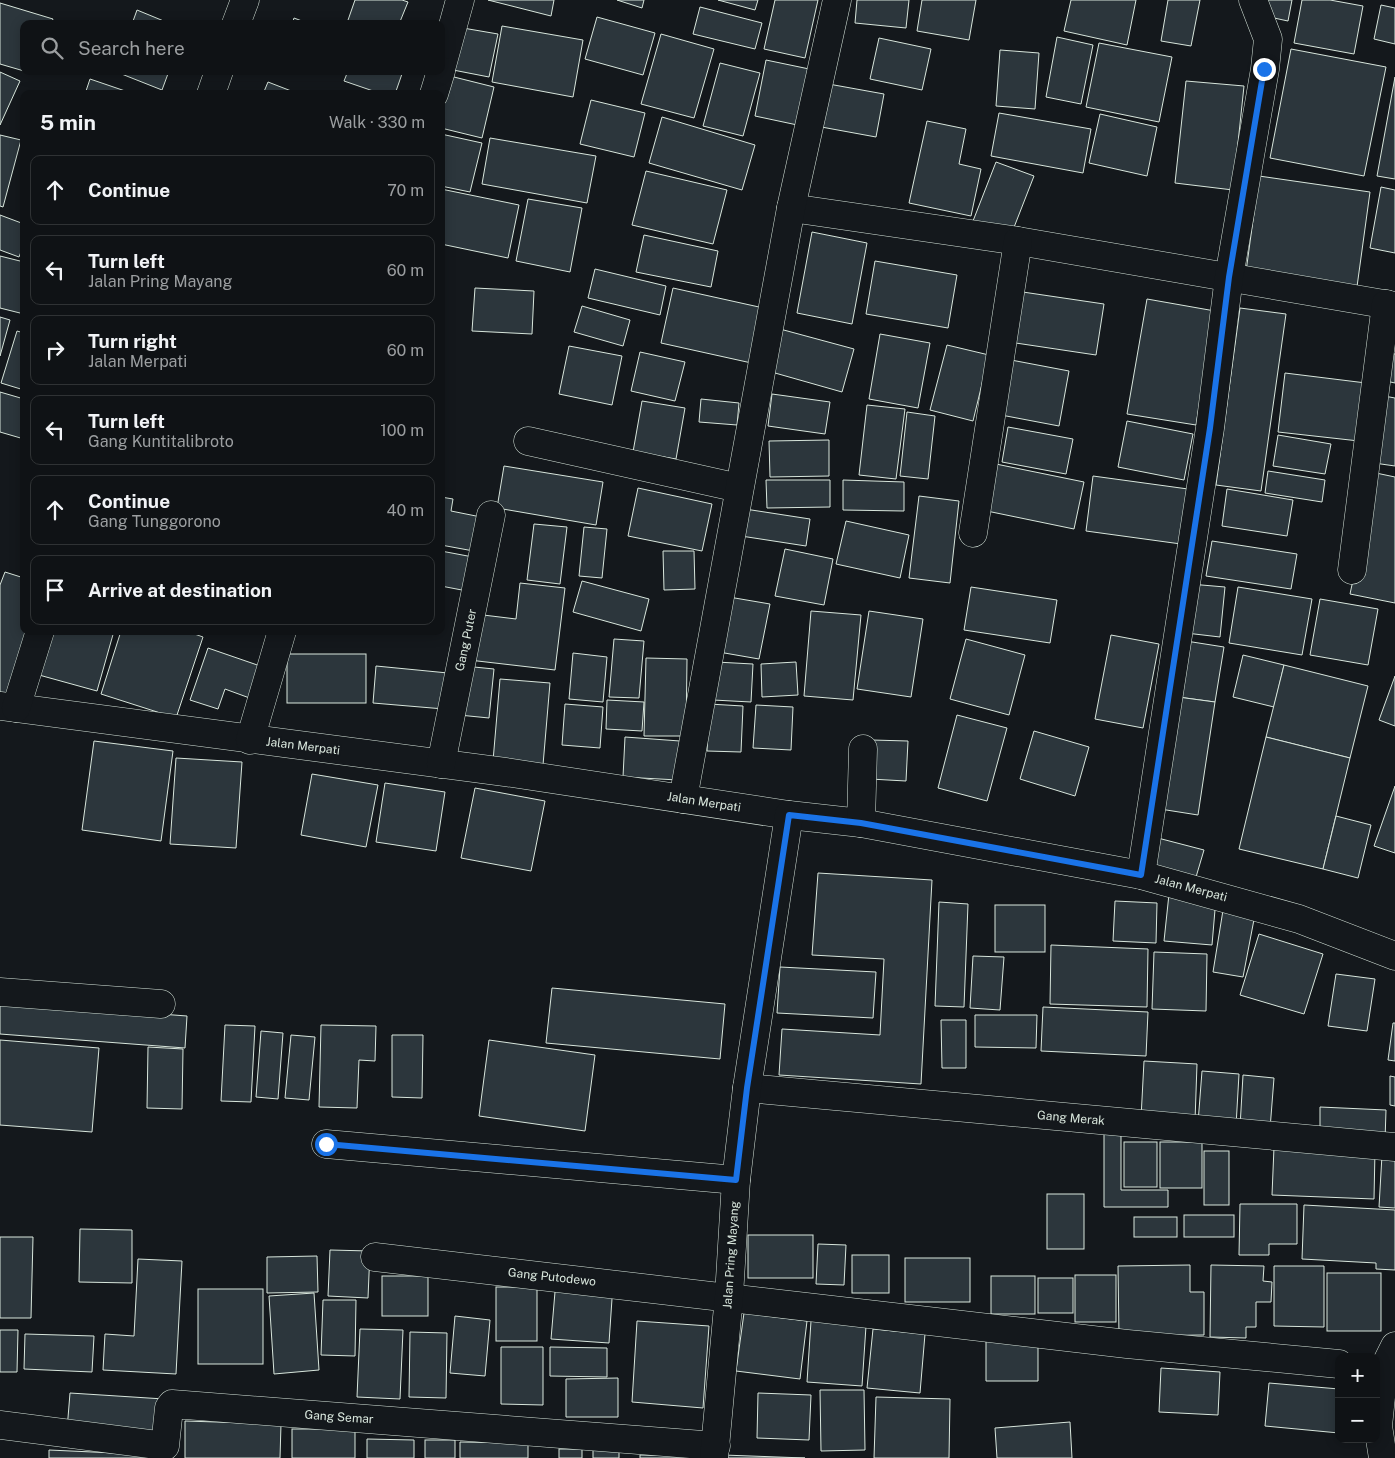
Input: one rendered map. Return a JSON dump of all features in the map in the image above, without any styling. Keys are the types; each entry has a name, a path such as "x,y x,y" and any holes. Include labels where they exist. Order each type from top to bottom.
{"street":[{"path":"238,20 245,0"},
{"path":"445,55 460,0"},
{"path":"683,799 791,208 837,0"},
{"path":"1141,875 1210,428 1229,277 1268,39 1253,0"},
{"path":"212,90 218,75"},
{"path":"435,90 440,75"},
{"path":"791,208 1018,241 1391,305 1352,570"},
{"path":"973,532 1018,241"},
{"path":"528,441 739,488"},
{"name":"Gang Puter","path":"441,764 491,515"},
{"path":"8,707 38,635"},
{"path":"250,740 281,635"},
{"name":"Jalan Merpati","path":"8,707 441,764 789,815 861,823 1141,875 1299,919 1395,955"},
{"path":"861,823 863,749"},
{"name":"Jalan Pring Mayang","path":"715,1452 729,1296 736,1180 747,1088 789,815"},
{"path":"0,992 161,1004"},
{"name":"Gang Merak","path":"747,1088 1395,1147"},
{"path":"326,1144 736,1180"},
{"name":"Gang Putodewo","path":"375,1257 729,1296 1127,1344 1335,1364"},
{"path":"1383,1458 1378,1426 1385,1360"},
{"name":"Gang Semar","path":"0,1425 165,1446 169,1408 172,1404 715,1452"}],"building":[{"path":"355,0 402,0 408,2 401,20 348,20"},
{"path":"488,0 554,0 551,16"},
{"path":"617,0 644,0 642,8"},
{"path":"718,0 758,0 755,10"},
{"path":"775,0 818,0 805,58 764,49"},
{"path":"857,0 909,0 906,28 855,23"},
{"path":"922,0 976,0 969,40 917,31"},
{"path":"1071,0 1136,0 1127,45 1064,31"},
{"path":"1168,0 1200,0 1191,46 1161,41"},
{"path":"1263,0 1292,0 1288,21 1260,15"},
{"path":"1302,0 1330,0 1363,6 1354,54 1294,43"},
{"path":"0,3 53,19 20,20 20,70 0,64"},
{"path":"1381,5 1395,8 1395,44 1374,39"},
{"path":"700,7 762,23 755,49 693,34"},
{"path":"137,10 161,20 133,20"},
{"path":"597,17 655,33 643,75 585,59"},
{"path":"502,26 583,40 573,97 492,82"},
{"path":"457,27 498,34 489,77 448,69"},
{"path":"661,34 714,49 694,118 641,104"},
{"path":"1057,37 1093,45 1081,104 1046,97"},
{"path":"879,38 931,49 922,90 870,79"},
{"path":"1099,43 1172,57 1159,122 1086,107"},
{"path":"1291,49 1386,67 1364,176 1270,158"},
{"path":"1000,50 1039,53 1035,109 996,106"},
{"path":"766,60 814,70 802,126 755,116"},
{"path":"720,63 760,73 743,136 703,126"},
{"path":"0,72 20,81 0,125"},
{"path":"124,75 168,75 162,90"},
{"path":"346,75 402,75 396,90 370,90 344,81"},
{"path":"446,75 494,87 482,138 445,129 445,90 442,90"},
{"path":"1395,77 1395,179 1377,176"},
{"path":"90,79 122,90 86,90"},
{"path":"1186,81 1244,86 1233,190 1175,183"},
{"path":"268,82 289,90 265,90"},
{"path":"823,83 884,94 876,137 816,126"},
{"path":"591,100 645,113 634,157 580,144"},
{"path":"999,113 1091,129 1083,173 991,156"},
{"path":"1100,114 1157,127 1147,176 1089,163"},
{"path":"662,117 755,145 742,190 649,163"},
{"path":"927,121 966,129 959,164 981,169 971,216 909,203"},
{"path":"0,135 20,140 20,144 3,207 0,206"},
{"path":"445,135 482,143 470,192 445,187"},
{"path":"490,138 596,156 587,203 482,184"},
{"path":"996,162 1034,176 1011,235 973,221"},
{"path":"646,171 727,190 713,244 632,225"},
{"path":"1259,176 1370,192 1356,294 1245,279"},
{"path":"1381,187 1395,190 1395,253 1370,248"},
{"path":"445,190 519,205 508,258 445,245"},
{"path":"528,199 582,208 570,272 516,261"},
{"path":"0,215 20,222 20,254 19,257 0,250"},
{"path":"812,232 867,243 852,324 797,313"},
{"path":"644,235 718,251 711,287 636,272"},
{"path":"0,256 20,261 20,313 0,308"},
{"path":"875,261 957,275 948,328 866,314"},
{"path":"595,269 666,286 660,315 588,298"},
{"path":"475,288 534,291 532,334 472,331"},
{"path":"673,288 768,309 756,364 661,343"},
{"path":"1016,291 1104,304 1096,355 1009,342"},
{"path":"1147,299 1215,311 1196,425 1127,414"},
{"path":"582,306 630,320 623,346 574,332"},
{"path":"1240,308 1286,314 1261,491 1216,485"},
{"path":"0,317 10,320 0,356"},
{"path":"780,329 854,349 842,392 768,371"},
{"path":"17,331 20,332 20,389 1,383"},
{"path":"880,334 930,343 918,408 869,399"},
{"path":"947,345 989,355 973,421 930,410"},
{"path":"569,346 622,356 612,405 559,394"},
{"path":"640,352 685,362 675,401 631,391"},
{"path":"1389,353 1395,354 1395,383 1386,381"},
{"path":"1011,360 1069,371 1059,426 1001,415"},
{"path":"1285,373 1366,383 1359,441 1278,432"},
{"path":"0,392 20,398 20,438 0,432"},
{"path":"772,394 830,402 825,434 768,426"},
{"path":"1384,396 1395,398 1395,466 1374,463"},
{"path":"701,399 739,403 737,425 699,422"},
{"path":"642,401 685,408 676,459 633,452"},
{"path":"867,405 905,409 896,479 859,475"},
{"path":"907,412 935,416 928,479 900,476"},
{"path":"1127,421 1193,434 1184,480 1118,467"},
{"path":"1008,427 1073,439 1066,474 1002,462"},
{"path":"1278,435 1331,444 1325,474 1273,466"},
{"path":"829,440 829,476 770,477 769,441"},
{"path":"991,463 1084,482 1074,529 982,510"},
{"path":"504,466 603,482 596,525 497,508"},
{"path":"1268,471 1325,480 1322,502 1265,493"},
{"path":"1376,473 1395,477 1395,603 1350,594"},
{"path":"1093,476 1188,489 1181,544 1086,531"},
{"path":"766,480 830,480 830,507 767,508"},
{"path":"843,480 904,482 904,511 843,510"},
{"path":"638,488 712,504 702,551 628,536"},
{"path":"1227,489 1293,500 1287,536 1222,526"},
{"path":"919,496 959,501 950,583 909,578"},
{"path":"445,498 453,499 451,511 486,518 479,552 445,546"},
{"path":"745,509 810,519 806,546 741,536"},
{"path":"846,521 909,535 900,578 836,564"},
{"path":"534,524 567,527 560,584 527,580"},
{"path":"584,527 607,529 602,578 579,576"},
{"path":"1212,541 1297,554 1291,589 1206,576"},
{"path":"785,549 833,559 824,605 775,596"},
{"path":"663,551 694,551 695,589 664,590"},
{"path":"445,552 473,557 467,591 445,587"},
{"path":"5,572 20,577 20,635 29,635 7,695 0,693 0,585"},
{"path":"582,581 649,599 641,631 573,612"},
{"path":"520,583 565,588 555,670 469,660 475,614 516,619"},
{"path":"1190,584 1225,587 1220,637 1186,633"},
{"path":"971,587 1057,600 1050,643 964,630"},
{"path":"1238,587 1312,599 1302,655 1229,643"},
{"path":"723,596 770,604 759,659 713,651"},
{"path":"1320,599 1378,609 1368,665 1310,655"},
{"path":"811,611 861,615 853,700 804,696"},
{"path":"869,611 923,619 911,697 857,689"},
{"path":"51,635 113,635 97,691 39,675"},
{"path":"120,635 197,635 203,637 176,718 101,694"},
{"path":"1111,635 1159,644 1143,728 1095,719"},
{"path":"614,639 644,641 639,698 609,697"},
{"path":"966,639 1025,655 1009,715 950,699"},
{"path":"1186,641 1224,647 1215,702 1178,697"},
{"path":"208,648 266,668 255,700 225,689 218,709 190,700"},
{"path":"573,653 607,657 603,702 569,699"},
{"path":"287,654 366,654 366,703 287,703"},
{"path":"1243,655 1284,665 1274,707 1233,697"},
{"path":"646,658 687,659 686,736 644,736"},
{"path":"716,662 753,664 751,702 713,700"},
{"path":"796,662 798,695 762,697 761,664"},
{"path":"1284,665 1368,686 1350,758 1266,737"},
{"path":"376,666 448,673 444,709 373,703"},
{"path":"464,666 494,669 489,718 459,715"},
{"path":"1395,676 1395,726 1379,720"},
{"path":"500,679 550,683 543,765 493,761"},
{"path":"1178,697 1215,702 1198,815 1160,809"},
{"path":"607,700 644,702 642,731 606,729"},
{"path":"565,704 603,707 600,748 562,745"},
{"path":"709,704 743,706 741,752 707,751"},
{"path":"756,705 793,707 791,750 753,748"},
{"path":"957,715 1007,728 987,801 938,788"},
{"path":"1034,731 1089,747 1075,796 1020,779"},
{"path":"625,737 680,741 678,780 623,777"},
{"path":"1266,737 1350,758 1323,869 1239,849"},
{"path":"872,740 908,741 906,781 870,779"},
{"path":"94,741 173,751 161,841 82,830"},
{"path":"176,758 242,762 236,848 170,844"},
{"path":"312,774 378,785 366,847 301,835"},
{"path":"385,783 445,792 436,851 376,842"},
{"path":"1395,786 1395,853 1374,846"},
{"path":"475,788 545,801 531,871 461,858"},
{"path":"1336,816 1371,825 1358,878 1323,869"},
{"path":"1154,837 1204,850 1196,877 1146,864"},
{"path":"818,873 932,880 921,1084 779,1075 782,1029 880,1035 884,959 812,955"},
{"path":"1169,894 1216,898 1212,945 1164,941"},
{"path":"1115,901 1157,903 1156,943 1113,941"},
{"path":"939,902 968,904 964,1007 935,1006"},
{"path":"1224,904 1256,909 1243,977 1213,972"},
{"path":"995,905 1045,905 1045,952 995,952"},
{"path":"1259,934 1323,954 1304,1014 1240,995"},
{"path":"1051,945 1148,949 1147,1007 1050,1004"},
{"path":"1154,952 1207,954 1206,1011 1152,1009"},
{"path":"973,956 1004,957 1000,1010 970,1008"},
{"path":"780,967 876,972 873,1018 777,1013"},
{"path":"1336,974 1375,979 1367,1031 1328,1026"},
{"path":"552,988 725,1004 720,1059 546,1043"},
{"path":"0,1002 187,1016 185,1048 0,1034"},
{"path":"1043,1007 1148,1012 1146,1056 1041,1051"},
{"path":"975,1015 1037,1015 1036,1048 975,1047"},
{"path":"941,1020 966,1020 966,1068 942,1068"},
{"path":"1393,1023 1395,1023 1395,1061 1388,1060"},
{"path":"225,1025 255,1026 251,1102 221,1101"},
{"path":"321,1025 376,1026 375,1061 359,1060 357,1108 319,1107"},
{"path":"261,1031 283,1033 278,1099 256,1097"},
{"path":"291,1035 315,1037 309,1100 285,1098"},
{"path":"392,1035 423,1035 422,1098 392,1097"},
{"path":"0,1040 99,1048 92,1132 0,1125"},
{"path":"489,1040 595,1055 585,1131 479,1116"},
{"path":"148,1047 183,1049 182,1109 147,1108"},
{"path":"1144,1061 1197,1064 1195,1121 1141,1118"},
{"path":"1202,1071 1239,1074 1236,1126 1198,1123"},
{"path":"1243,1075 1274,1078 1270,1129 1240,1127"},
{"path":"1390,1076 1395,1077 1395,1106 1390,1105"},
{"path":"1320,1107 1386,1110 1385,1141 1320,1138"},
{"path":"1104,1131 1121,1131 1121,1190 1168,1190 1168,1207 1104,1207"},
{"path":"1124,1142 1157,1142 1157,1187 1124,1187"},
{"path":"1160,1142 1202,1142 1202,1188 1160,1188"},
{"path":"1274,1147 1375,1150 1374,1199 1272,1195"},
{"path":"1204,1151 1229,1151 1229,1205 1204,1205"},
{"path":"1382,1155 1395,1155 1395,1208 1379,1207"},
{"path":"1047,1194 1084,1194 1084,1249 1047,1249"},
{"path":"1240,1204 1297,1204 1297,1244 1269,1244 1269,1255 1239,1255"},
{"path":"1304,1205 1395,1210 1395,1270 1376,1269 1376,1263 1302,1259"},
{"path":"1184,1215 1234,1215 1234,1237 1184,1237"},
{"path":"1134,1217 1177,1217 1177,1237 1134,1237"},
{"path":"80,1229 132,1230 132,1283 79,1282"},
{"path":"748,1235 813,1235 813,1278 748,1278"},
{"path":"0,1237 33,1237 31,1318 0,1318"},
{"path":"818,1244 846,1245 844,1285 816,1284"},
{"path":"330,1250 370,1251 368,1298 328,1296"},
{"path":"852,1255 889,1255 889,1293 852,1293"},
{"path":"317,1256 318,1292 267,1293 267,1257"},
{"path":"905,1258 970,1258 970,1302 905,1302"},
{"path":"138,1259 182,1261 176,1374 103,1370 105,1334 134,1336"},
{"path":"1190,1265 1190,1292 1204,1292 1204,1335 1119,1336 1118,1266"},
{"path":"1211,1265 1264,1266 1263,1281 1272,1282 1271,1302 1256,1302 1256,1327 1246,1327 1246,1338 1210,1337"},
{"path":"1274,1266 1324,1266 1324,1327 1274,1326"},
{"path":"1327,1273 1381,1273 1381,1331 1327,1331"},
{"path":"1075,1275 1116,1275 1116,1322 1075,1322"},
{"path":"382,1276 428,1276 428,1316 382,1316"},
{"path":"991,1276 1035,1276 1035,1314 991,1314"},
{"path":"1038,1278 1073,1278 1073,1313 1038,1313"},
{"path":"556,1280 613,1284 609,1343 551,1339"},
{"path":"496,1287 537,1287 537,1341 496,1341"},
{"path":"198,1289 263,1289 263,1364 198,1364"},
{"path":"314,1293 319,1370 274,1374 269,1296"},
{"path":"323,1300 356,1300 355,1356 321,1355"},
{"path":"744,1313 807,1321 800,1379 736,1371"},
{"path":"455,1316 490,1320 485,1376 450,1373"},
{"path":"637,1321 709,1326 703,1408 632,1402"},
{"path":"811,1321 866,1326 862,1386 807,1382"},
{"path":"360,1329 403,1330 400,1399 357,1397"},
{"path":"873,1329 925,1334 920,1393 867,1388"},
{"path":"0,1330 18,1330 17,1372 0,1372"},
{"path":"410,1332 447,1333 446,1398 409,1397"},
{"path":"25,1334 94,1336 92,1372 24,1369"},
{"path":"986,1340 1038,1341 1038,1381 986,1381"},
{"path":"501,1347 543,1347 543,1405 501,1404"},
{"path":"550,1347 607,1348 607,1377 550,1376"},
{"path":"1161,1368 1220,1372 1218,1415 1159,1412"},
{"path":"618,1378 618,1417 566,1417 566,1379"},
{"path":"1269,1383 1335,1389 1335,1433 1265,1426"},
{"path":"820,1390 864,1390 865,1450 821,1451"},
{"path":"70,1393 164,1399 162,1436 67,1430"},
{"path":"758,1393 811,1395 809,1440 757,1438"},
{"path":"876,1397 950,1399 949,1458 874,1458"},
{"path":"185,1421 281,1424 280,1458 185,1458"},
{"path":"1070,1422 1072,1458 997,1458 995,1428"},
{"path":"292,1429 355,1429 355,1458 292,1458"},
{"path":"367,1439 414,1440 414,1458 367,1458"},
{"path":"425,1440 455,1440 455,1458 425,1458"},
{"path":"460,1442 528,1443 528,1458 460,1458"},
{"path":"559,1449 582,1449 582,1458 559,1458"},
{"path":"593,1449 619,1449 619,1458 593,1458"},
{"path":"49,1450 158,1455 158,1458 49,1458"},
{"path":"640,1455 693,1456 692,1458 640,1458"},
{"path":"723,1455 805,1458 723,1458"}],"route":[{"path":"326,1144 736,1180 747,1088 789,815 861,823 1141,875 1210,428 1229,277 1264,69"}]}
